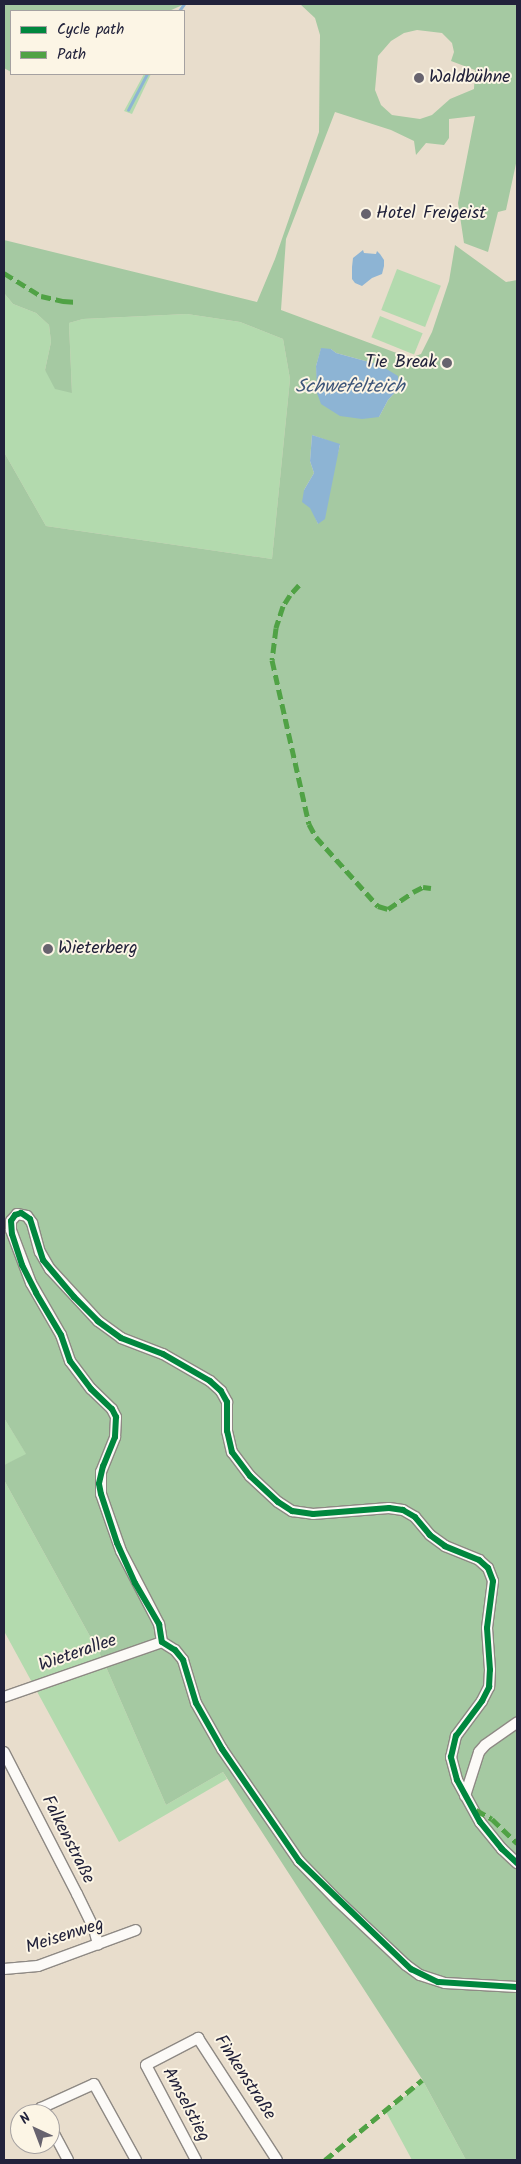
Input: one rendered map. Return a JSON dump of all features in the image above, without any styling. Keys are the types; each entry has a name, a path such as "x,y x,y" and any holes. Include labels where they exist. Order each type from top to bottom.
{"street":[{"path":"517,1864 489,1834 465,1796 454,1773 451,1751 458,1732 477,1708 489,1687 490,1670 487,1628 493,1581 488,1568 479,1560 445,1546 430,1534 411,1514 403,1510 390,1508 313,1514 292,1510 278,1502 250,1476 232,1452 227,1431 227,1402 221,1391 210,1381 163,1354 121,1338 98,1321 50,1269 40,1252 32,1223 27,1216 17,1214 11,1221 11,1230 31,1283 61,1335 70,1361 91,1388 112,1409 116,1417 115,1437 101,1472 100,1494 121,1551 159,1624 162,1642 175,1650 183,1660 196,1703 222,1749 300,1861 337,1900 400,1959 420,1975 445,1983 517,1987"},
{"name":"Wieterallee","path":"4,1697 162,1642"},
{"path":"465,1796 479,1752 485,1744 517,1723"},
{"name":"Falkenstraße","path":"4,1752 77,1894 94,1929 98,1944"},
{"name":"Meisenweg","path":"4,1968 38,1966 136,1930"},
{"name":"Finkenstraße","path":"146,2065 198,2038 277,2160"},
{"name":"Amselstieg","path":"146,2065 196,2160"},
{"path":"55,2104 94,2084 136,2160"},
{"path":"60,2145 68,2160"}],"green space":[{"path":"4,4 185,4 171,10 10,10 10,71 4,68"},
{"path":"300,4 517,4 517,159 506,210 498,212 488,252 464,243 458,203 475,116 449,119 449,138 444,145 426,143 416,155 414,141 391,130 335,112 286,239 281,310 410,358 421,354 432,332 449,281 455,245 506,282 517,280 517,2160 466,2160 422,2079 223,1772 166,1805 103,1660 4,1480 4,1465 26,1454 4,1418 4,452 46,526 272,559 290,379 283,339 240,322 187,314 83,319 69,323 72,393 55,389 45,370 51,342 49,325 36,313 13,304 4,293 4,240 257,302 275,259 319,132 320,35 315,18","holes":["417,30 442,33 452,43 454,52 451,61 475,70 474,89 450,99 432,115 420,119 392,115 381,105 375,90 378,56 391,41 404,33","321,349 331,349 336,353 380,365 398,389 388,400 379,417 317,378 316,366","312,435 340,445 318,524 304,490 314,473 310,461"]},
{"path":"143,75 151,75 132,114 124,111"},
{"path":"397,269 441,286 425,327 381,310"},
{"path":"4,293 13,304 36,313 49,325 51,342 45,370 72,393 69,323 83,319 187,314 240,322 283,339 290,379 272,559 46,526 4,452"},
{"path":"380,316 423,333 414,355 371,337"},
{"path":"4,1418 27,1455 4,1465"},
{"path":"4,1480 103,1660 166,1805 223,1772 227,1779 119,1842 4,1631"},
{"path":"423,2081 466,2160 412,2160 386,2112"}],"water":[{"path":"363,250 364,253 376,254 377,251 384,260 384,266 382,274 372,278 362,286 355,283 352,279 352,267 353,258"},
{"name":"Schwefelteich","path":"321,348 331,349 336,353 380,365 398,376 398,389 388,400 379,417 362,419 340,416 321,404 317,393 316,366"},
{"path":"312,435 340,444 325,519 318,524 310,508 302,502 304,490 314,473 310,461"}],"waterway":[{"path":"180,10 184,4"},
{"path":"128,110 146,75"}],"marked path":[{"path":"4,273 41,296 77,302"},
{"path":"299,585 283,606 276,628 272,660 309,824 316,837 378,906 388,909 423,887 431,888"},
{"path":"476,1810 492,1819 517,1843"},
{"path":"325,2160 422,2080"}],"cycle path":[{"path":"517,1863 502,1849 480,1822 457,1780 451,1757 456,1736 482,1701 489,1687 490,1670 487,1628 493,1581 488,1568 479,1560 445,1546 430,1535 415,1517 403,1510 389,1508 313,1514 292,1511 278,1502 250,1476 232,1452 227,1431 227,1402 221,1391 210,1381 163,1354 121,1338 98,1321 74,1297 43,1260 30,1219 21,1213 15,1215 11,1221 12,1234 22,1265 61,1335 70,1361 91,1389 112,1409 116,1417 115,1437 103,1466 99,1484 117,1543 135,1583 159,1624 162,1642 175,1650 183,1660 196,1703 222,1749 299,1861 411,1969 438,1982 517,1987"}],"place":[{"name":"Waldbühne","path":"419,78"},
{"name":"Hotel Freigeist","path":"366,214"},
{"name":"Tie Break","path":"447,363"},
{"name":"Wieterberg","path":"48,949"}]}
